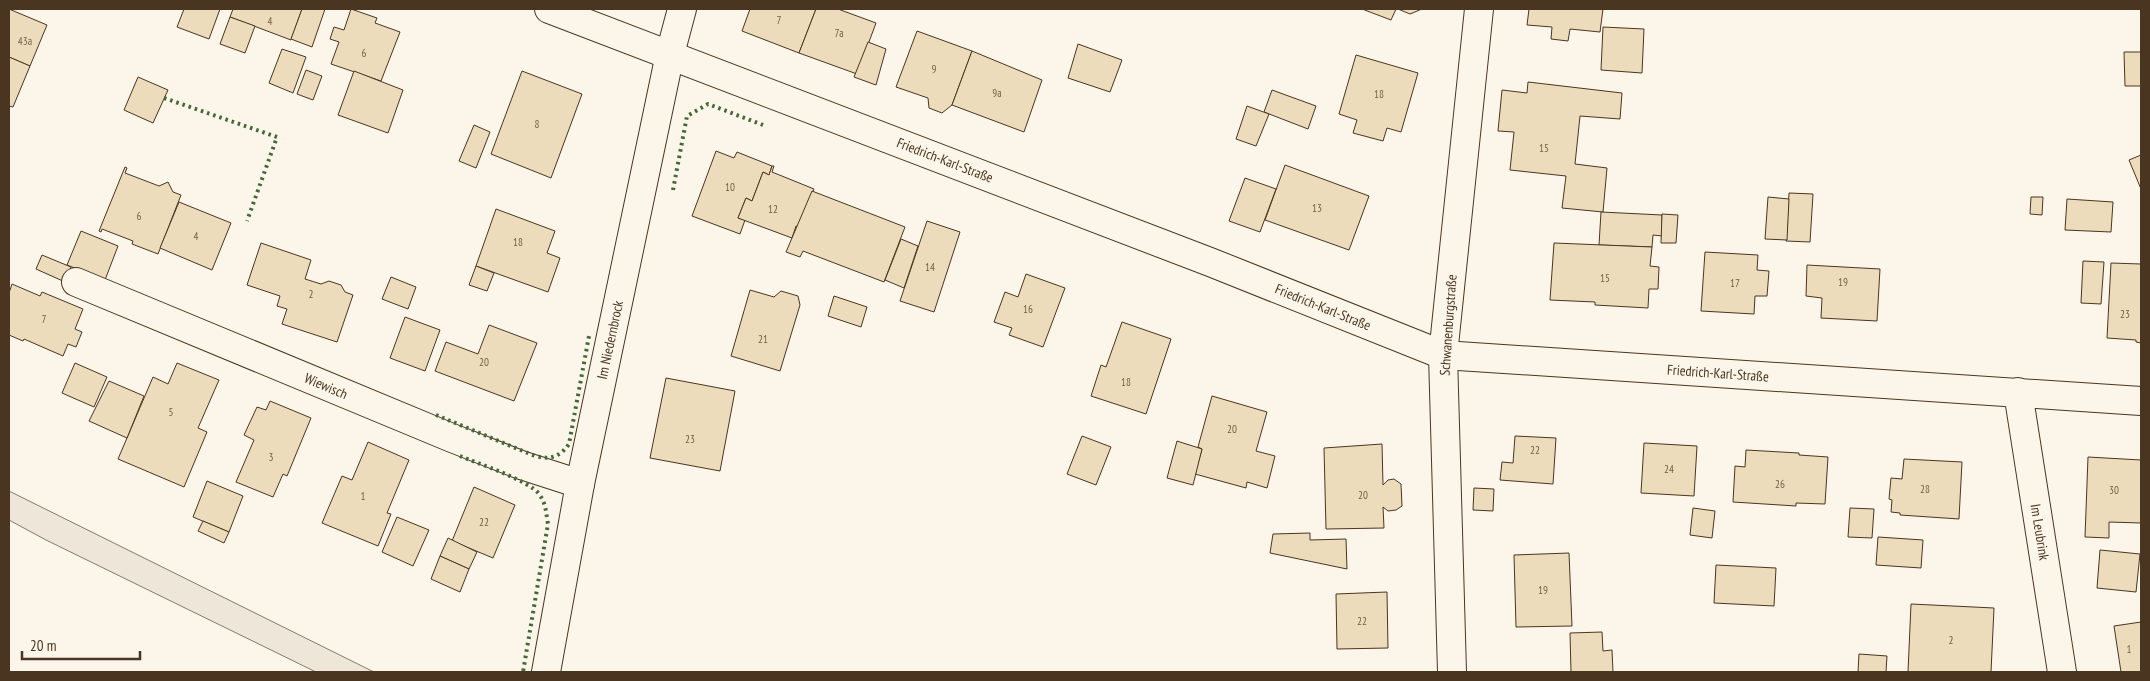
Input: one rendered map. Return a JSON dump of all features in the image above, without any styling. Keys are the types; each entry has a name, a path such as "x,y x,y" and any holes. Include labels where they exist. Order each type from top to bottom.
{"street":[{"name":"Friedrich-Karl-Straße","path":"549,9 1210,262 1443,355 2141,401"},
{"name":"Im Niedernbrock","path":"546,672 580,484 670,54 682,9"},
{"name":"Schwanenburgstraße","path":"1452,672 1443,355 1479,9"},
{"name":"Wiewisch","path":"76,282 452,438 522,465 580,484"},
{"name":"Im Leubrink","path":"2018,392 2062,672"}],"shaded area":[{"path":"9,491 374,672 316,672 46,540 9,520"}],"building":[{"path":"9,9 47,25 30,66 9,57"},
{"path":"184,9 220,9 209,39 177,27"},
{"path":"233,9 302,9 291,40 230,17"},
{"path":"302,9 325,9 312,47 291,39"},
{"path":"351,9 377,18 375,23 400,32 381,81 331,64 339,42 330,39 334,27 344,30"},
{"path":"750,9 816,9 799,53 742,31"},
{"path":"816,9 838,9 876,23 857,74 799,53"},
{"path":"1362,9 1396,9 1391,20"},
{"path":"1398,9 1422,9 1410,14"},
{"path":"1529,9 1603,9 1600,32 1570,29 1568,41 1551,39 1552,27 1527,25"},
{"path":"230,17 255,26 245,53 220,44"},
{"path":"1603,27 1644,29 1642,73 1601,70"},
{"path":"917,31 972,51 952,105 942,113 929,108 928,98 896,87"},
{"path":"868,42 886,49 876,85 854,77"},
{"path":"1078,44 1122,60 1110,92 1068,78"},
{"path":"282,49 306,57 293,93 269,83"},
{"path":"972,51 1042,80 1024,132 952,105"},
{"path":"2124,52 2141,52 2141,86 2125,86"},
{"path":"1356,55 1418,73 1401,132 1387,128 1383,141 1353,133 1357,120 1339,114"},
{"path":"9,57 30,66 13,107 9,106"},
{"path":"306,70 322,76 313,100 297,94"},
{"path":"354,71 403,90 388,133 338,115"},
{"path":"522,71 582,94 551,178 491,154"},
{"path":"138,77 168,90 153,123 124,110"},
{"path":"1528,82 1622,93 1620,119 1580,116 1575,164 1607,168 1603,212 1562,208 1566,176 1510,170 1514,132 1498,131 1502,90 1527,93"},
{"path":"1272,90 1316,106 1308,129 1264,112"},
{"path":"1247,106 1269,114 1256,146 1236,139"},
{"path":"474,125 490,132 476,168 459,161"},
{"path":"716,151 734,158 737,152 772,166 769,175 763,172 752,201 746,198 738,218 745,220 740,234 692,216"},
{"path":"2141,155 2141,189 2129,160"},
{"path":"1285,165 1369,196 1349,250 1265,220"},
{"path":"772,166 774,166 772,172 814,189 799,227 796,226 792,238 738,218 746,198 752,201 763,172 769,175"},
{"path":"125,167 127,168 125,173 159,186 168,182 173,192 181,195 158,254 132,244 133,241 102,229 101,232 99,231"},
{"path":"1245,178 1276,189 1260,232 1229,221"},
{"path":"812,191 905,227 884,282 803,251 800,257 786,252"},
{"path":"1789,193 1813,194 1810,242 1786,241"},
{"path":"1768,197 1789,199 1787,240 1765,239"},
{"path":"2031,197 2043,197 2042,215 2030,214"},
{"path":"2067,199 2113,202 2111,232 2065,230"},
{"path":"179,202 231,223 212,270 160,248"},
{"path":"496,209 555,231 547,253 560,258 548,292 476,266"},
{"path":"1601,212 1662,215 1662,236 1653,235 1652,247 1599,245"},
{"path":"1662,214 1678,215 1676,243 1661,243"},
{"path":"927,221 960,232 934,312 900,301"},
{"path":"81,231 118,246 105,280 67,265"},
{"path":"901,239 918,246 904,288 885,280"},
{"path":"261,243 311,260 305,279 321,284 329,281 341,285 345,292 353,295 337,342 282,324 287,309 277,306 280,296 247,285"},
{"path":"1554,243 1652,247 1650,266 1659,267 1658,289 1649,289 1648,308 1595,305 1595,302 1550,300"},
{"path":"1705,252 1758,255 1757,270 1769,271 1767,296 1755,296 1754,314 1701,311"},
{"path":"42,255 71,267 65,282 36,269"},
{"path":"2083,261 2104,262 2101,304 2081,303"},
{"path":"2111,263 2141,264 2141,343 2136,342 2136,340 2107,338"},
{"path":"1807,265 1880,269 1877,321 1821,318 1822,298 1806,296"},
{"path":"476,266 494,273 487,291 469,285"},
{"path":"1026,274 1065,288 1043,347 1009,335 1012,328 994,322 1005,292 1018,297"},
{"path":"391,277 416,287 408,309 382,299"},
{"path":"12,284 40,296 42,292 83,309 75,329 82,332 76,347 68,344 63,356 24,339 23,341 9,335 9,293"},
{"path":"750,290 774,297 781,291 798,296 800,305 780,371 731,356"},
{"path":"834,296 867,307 861,327 828,316"},
{"path":"405,317 440,330 425,371 390,358"},
{"path":"1122,322 1171,339 1146,414 1091,396 1101,365 1106,367"},
{"path":"489,325 537,343 514,401 435,371 446,342 478,354"},
{"path":"75,363 107,377 94,407 62,393"},
{"path":"177,363 219,380 198,428 207,432 184,487 118,459 153,377 168,384"},
{"path":"666,378 735,391 720,471 650,458"},
{"path":"109,381 144,396 127,438 89,421"},
{"path":"1212,396 1267,412 1256,451 1275,456 1267,488 1247,482 1246,488 1195,474 1202,449 1198,447"},
{"path":"270,401 311,418 287,476 283,474 273,497 236,482 254,440 244,435 257,407 266,410"},
{"path":"1082,436 1111,447 1096,485 1067,474"},
{"path":"1515,436 1556,438 1553,484 1500,480 1502,462 1513,463"},
{"path":"1177,441 1202,449 1193,485 1167,478"},
{"path":"368,442 409,460 387,513 391,514 378,546 322,523 342,476 352,480"},
{"path":"1644,443 1697,446 1694,496 1641,493"},
{"path":"1382,444 1383,485 1388,480 1394,479 1401,484 1402,506 1396,510 1388,511 1383,507 1384,528 1326,529 1324,448"},
{"path":"1746,450 1799,453 1799,455 1828,457 1825,504 1796,503 1796,506 1733,502 1735,466 1745,467"},
{"path":"2088,457 2141,460 2141,523 2109,522 2109,538 2085,537"},
{"path":"1904,459 1962,462 1959,519 1900,515 1900,513 1891,512 1892,500 1889,499 1891,478 1902,479"},
{"path":"207,481 243,496 229,532 193,517"},
{"path":"474,487 515,505 493,558 452,541"},
{"path":"1474,488 1494,489 1493,511 1473,510"},
{"path":"1693,508 1715,511 1712,538 1690,535"},
{"path":"1850,508 1874,509 1872,538 1848,537"},
{"path":"397,517 429,530 413,566 382,552"},
{"path":"203,521 229,532 224,543 198,531"},
{"path":"1310,533 1310,540 1346,539 1347,569 1270,553 1273,534"},
{"path":"1878,537 1923,540 1921,568 1876,565"},
{"path":"448,538 477,552 469,569 440,556"},
{"path":"2100,550 2140,554 2136,592 2097,588"},
{"path":"1569,553 1572,626 1516,627 1514,555"},
{"path":"440,556 469,569 460,592 431,579"},
{"path":"1716,565 1776,568 1774,606 1714,603"},
{"path":"1387,592 1388,648 1337,649 1336,594"},
{"path":"1911,604 1994,608 1991,672 1908,672"},
{"path":"2141,622 2141,672 2121,672 2114,626"},
{"path":"1602,632 1603,651 1612,650 1613,672 1571,672 1570,633"},
{"path":"1859,654 1887,656 1886,672 1858,672"}],"hedge":[{"path":"164,98 277,137 247,221"},
{"path":"673,190 687,116 708,104 763,125"},
{"path":"436,415 535,456 545,458 558,455 569,444 589,336"},
{"path":"460,456 502,473 534,489 541,497 544,505 548,524 523,672"}]}
